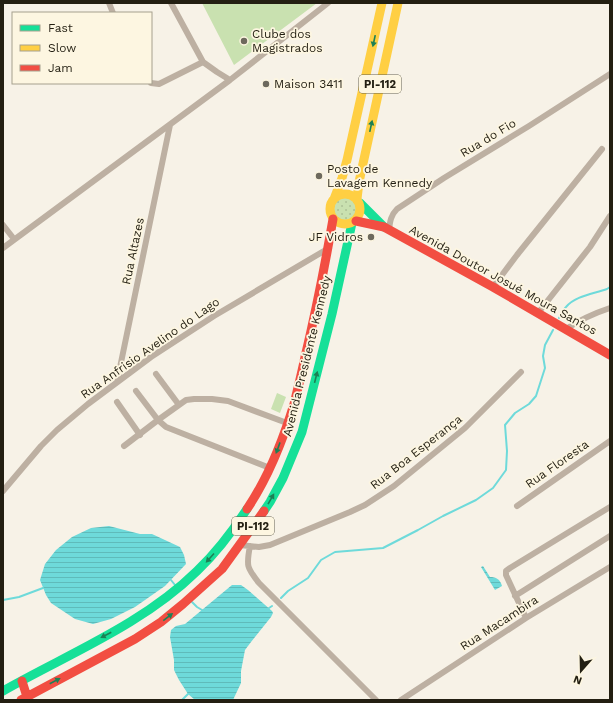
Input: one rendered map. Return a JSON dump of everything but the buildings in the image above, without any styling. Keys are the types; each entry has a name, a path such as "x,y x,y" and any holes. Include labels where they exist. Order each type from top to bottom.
{"main road":[{"name":"Avenida Presidente Kennedy","path":"3,691 122,627 176,590 210,558 236,526 270,468 294,404 305,360 329,248 333,219 330,214 331,203 342,178 347,160 382,3"},
{"name":"Avenida Presidente Kennedy","path":"25,699 135,639 161,622 183,604 222,569 270,502 283,478 300,437 354,222 361,212 358,201 362,170 398,3"},
{"path":"334,199 338,196 347,194 351,195 387,228"},
{"path":"333,219 347,225 354,222 387,228"},
{"name":"Avenida Doutor Josué Moura Santos","path":"387,228 610,355"},
{"path":"22,681 25,699"}],"street":[{"path":"171,3 203,62 230,80"},
{"path":"3,248 230,80 328,3"},
{"path":"152,83 159,84 203,62"},
{"name":"Rua do Fio","path":"387,228 393,213 397,209 610,74"},
{"name":"Rua Altazes","path":"117,382 170,125"},
{"path":"493,287 602,149"},
{"path":"538,313 585,253 610,216"},
{"path":"3,225 14,239"},
{"name":"Rua Anfrisio Avelino do Lago","path":"3,491 41,446 57,430 117,382 214,316 329,248"},
{"path":"566,329 579,320 610,308"},
{"name":"Rua Boa Esperança","path":"240,545 259,547 270,545 350,512 377,498 465,428 522,372"},
{"path":"156,374 179,405"},
{"path":"136,391 158,420 170,429 270,468"},
{"path":"124,446 186,400 207,399 228,401 287,424"},
{"path":"117,402 140,435"},
{"name":"Rua Floresta","path":"518,506 610,441"},
{"path":"526,618 506,575 508,570 610,506"},
{"path":"515,596 610,536"},
{"path":"250,546 247,565 250,572 259,584 376,700"},
{"name":"Rua Macambira","path":"401,700 526,618 610,567"}],"green space":[{"name":"Clube dos Magistrados","path":"202,3 317,3 234,65"},
{"path":"345,197 353,201 357,209 353,217 345,221 337,217 333,209 337,201"},
{"path":"277,393 286,397 280,413 271,409"}],"water":[{"path":"109,526 140,534 152,534 180,547 186,564 165,586 135,607 111,619 93,624 75,619 51,603 40,580 45,564 56,550 72,537 91,528"},
{"path":"483,566 490,577 498,579 502,586 495,590 481,567"},
{"path":"232,585 241,585 273,613 245,650 241,671 241,683 233,700 195,700 188,694 174,670 174,660 170,637 171,630 176,626 185,624"}],"waterway":[{"path":"559,318 565,308 574,300 610,287"},
{"path":"281,598 288,591 308,578 321,560 335,552 383,548 476,500 493,488 506,470 507,451 505,425 515,413 529,404 536,396 545,368 543,356 545,345 553,330"},
{"path":"171,580 175,585"},
{"path":"3,600 19,597 43,588"},
{"path":"192,602 202,610"},
{"path":"182,700 188,694"}],"traffic: fast":[{"path":"360,203 384,227"},
{"path":"264,511 283,478 302,432 332,314 352,223"},
{"path":"3,691 129,623 176,590 211,557 224,542 247,509"}],"traffic: slow":[{"path":"334,199 347,160 382,3"},
{"path":"357,199 359,182 398,3"},
{"path":"345,194 356,198 360,209 356,220 345,224 334,220 330,209 334,198 345,194"}],"traffic: jam":[{"path":"247,509 262,485 285,431 294,404 317,305 333,219"},
{"path":"356,221 384,227 493,287 610,355"},
{"path":"21,700 135,639 161,622 222,569 264,511"},
{"path":"22,681 28,700"}],"place":[{"name":"Clube dos Magistrados","path":"244,41"},
{"name":"Maison 3411","path":"266,84"},
{"name":"Posto de Lavagem Kennedy","path":"319,176"},
{"name":"JF Vidros","path":"371,237"}]}
